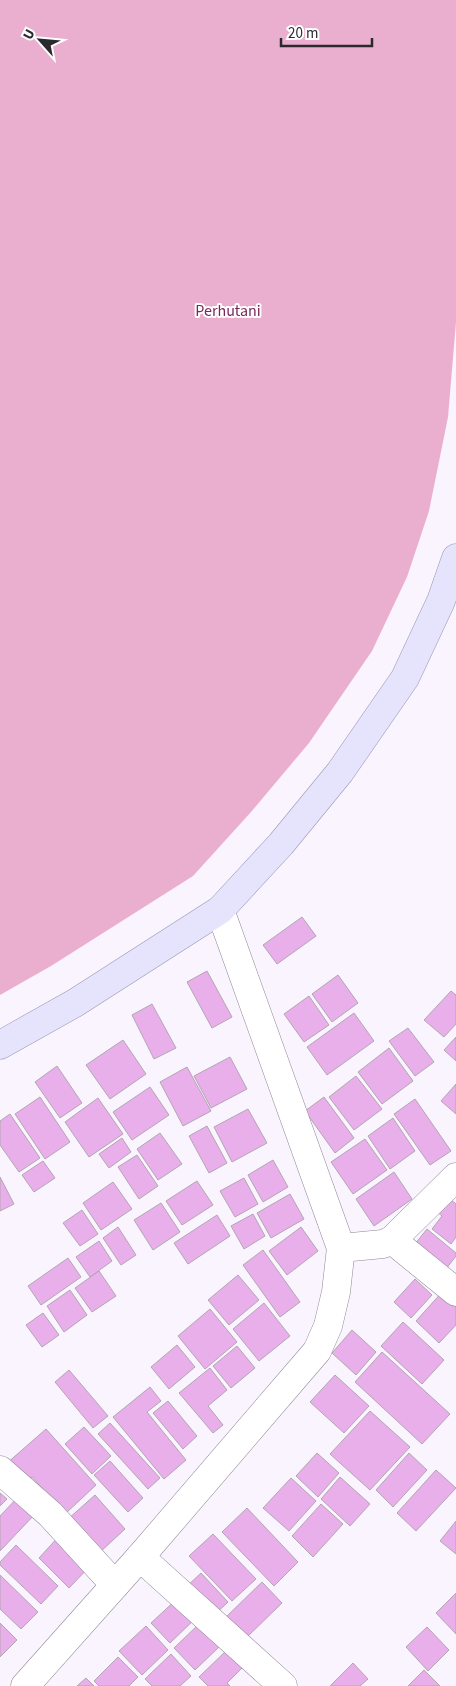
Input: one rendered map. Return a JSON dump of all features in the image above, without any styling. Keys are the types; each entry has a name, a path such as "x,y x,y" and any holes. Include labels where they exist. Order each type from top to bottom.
{"main road":[{"path":"0,1045 74,1003 220,910 281,844 340,772 406,678 441,601 456,558"}],"street":[{"path":"25,1686 140,1557 317,1351 328,1326 336,1292 341,1248 220,910"},
{"path":"341,1248 383,1244 392,1240 456,1177"},
{"path":"392,1240 456,1292"},
{"path":"0,1470 50,1514 115,1585"},
{"path":"140,1557 283,1686"}],"green space":[{"name":"Perhutani","path":"0,0 456,0 456,322 448,417 429,511 407,577 372,651 309,743 251,812 193,876 51,966 0,995"}],"building":[{"path":"302,917 316,936 277,964 263,945"},
{"path":"207,971 232,1017 212,1028 187,982"},
{"path":"338,975 358,1003 332,1022 312,994"},
{"path":"451,991 456,995 456,1024 444,1037 424,1020"},
{"path":"309,996 329,1025 304,1042 284,1014"},
{"path":"152,1004 176,1048 154,1059 132,1015"},
{"path":"354,1013 374,1041 327,1075 307,1047"},
{"path":"408,1028 434,1062 415,1076 389,1041"},
{"path":"456,1037 456,1061 444,1050"},
{"path":"123,1040 146,1074 110,1099 86,1065"},
{"path":"389,1048 413,1081 382,1104 358,1072"},
{"path":"230,1057 247,1089 211,1108 194,1076"},
{"path":"57,1066 82,1103 60,1118 35,1082"},
{"path":"187,1067 211,1111 183,1126 160,1082"},
{"path":"356,1076 382,1109 354,1130 329,1097"},
{"path":"456,1084 456,1114 441,1101"},
{"path":"150,1087 169,1115 132,1140 113,1112"},
{"path":"40,1097 70,1142 45,1159 15,1114"},
{"path":"324,1097 354,1138 335,1153 305,1111"},
{"path":"98,1098 123,1134 89,1157 65,1122"},
{"path":"415,1099 451,1151 430,1165 394,1114"},
{"path":"248,1109 267,1143 232,1162 214,1127"},
{"path":"10,1114 40,1158 19,1172 0,1145 0,1121"},
{"path":"393,1118 415,1151 390,1169 368,1136"},
{"path":"207,1126 227,1163 209,1173 189,1136"},
{"path":"160,1133 182,1164 158,1180 137,1149"},
{"path":"122,1138 131,1152 109,1168 99,1154"},
{"path":"365,1139 387,1170 353,1194 331,1162"},
{"path":"137,1155 158,1186 139,1199 118,1167"},
{"path":"273,1160 288,1187 263,1202 248,1175"},
{"path":"43,1161 55,1178 34,1192 22,1175"},
{"path":"394,1172 412,1199 374,1226 356,1199"},
{"path":"0,1177 14,1204 0,1211"},
{"path":"244,1178 258,1204 235,1217 220,1191"},
{"path":"197,1181 213,1205 182,1225 166,1201"},
{"path":"113,1182 132,1209 101,1230 83,1203"},
{"path":"290,1194 304,1219 271,1238 257,1213"},
{"path":"445,1195 456,1204 456,1237 451,1244 432,1229 442,1216 434,1209"},
{"path":"161,1203 180,1232 153,1250 134,1220"},
{"path":"82,1210 98,1234 80,1246 63,1223"},
{"path":"253,1214 265,1236 244,1249 231,1226"},
{"path":"217,1215 230,1236 188,1264 174,1243"},
{"path":"118,1227 136,1255 121,1265 103,1238"},
{"path":"301,1227 318,1251 287,1275 269,1251"},
{"path":"427,1229 456,1253 456,1256 446,1269 415,1244"},
{"path":"99,1241 112,1261 90,1277 76,1257"},
{"path":"263,1250 300,1302 280,1317 243,1265"},
{"path":"68,1258 81,1277 41,1305 28,1286"},
{"path":"99,1271 116,1296 92,1312 75,1288"},
{"path":"238,1275 259,1300 229,1325 208,1300"},
{"path":"415,1279 432,1295 411,1318 394,1302"},
{"path":"70,1290 87,1315 64,1332 47,1306"},
{"path":"444,1290 456,1301 456,1325 439,1343 416,1321"},
{"path":"264,1303 290,1336 259,1361 233,1329"},
{"path":"210,1309 237,1342 205,1369 178,1336"},
{"path":"43,1313 59,1335 42,1347 26,1325"},
{"path":"403,1322 444,1360 422,1384 381,1346"},
{"path":"352,1330 376,1352 356,1375 332,1353"},
{"path":"177,1345 195,1367 169,1389 151,1367"},
{"path":"237,1346 255,1368 231,1388 213,1366"},
{"path":"382,1352 450,1414 422,1444 355,1382"},
{"path":"210,1368 227,1390 208,1406 223,1425 213,1433 179,1393"},
{"path":"69,1370 108,1416 93,1428 55,1382"},
{"path":"335,1375 369,1406 344,1433 310,1402"},
{"path":"150,1387 161,1401 147,1412 186,1460 164,1479 113,1417"},
{"path":"168,1401 197,1436 183,1449 153,1413"},
{"path":"370,1411 410,1447 370,1490 330,1454"},
{"path":"110,1423 160,1478 148,1489 98,1434"},
{"path":"84,1427 111,1456 92,1474 65,1444"},
{"path":"46,1429 96,1485 65,1514 32,1477 24,1484 6,1464"},
{"path":"317,1453 339,1473 318,1497 296,1476"},
{"path":"409,1453 427,1470 393,1507 376,1490"},
{"path":"110,1461 143,1498 128,1512 94,1475"},
{"path":"436,1470 456,1488 416,1531 397,1513"},
{"path":"340,1477 370,1504 350,1526 321,1499"},
{"path":"291,1478 316,1501 289,1531 263,1508"},
{"path":"0,1493 7,1499 0,1506"},
{"path":"20,1495 37,1512 0,1551 0,1516"},
{"path":"95,1495 125,1529 98,1554 67,1520"},
{"path":"321,1504 343,1524 313,1557 292,1536"},
{"path":"247,1508 298,1562 274,1586 222,1532"},
{"path":"456,1521 456,1554 440,1541"},
{"path":"61,1534 92,1564 69,1588 39,1558"},
{"path":"213,1534 256,1579 232,1601 189,1556"},
{"path":"16,1545 58,1586 41,1604 0,1565 0,1562"},
{"path":"201,1573 228,1602 212,1617 184,1589"},
{"path":"0,1575 38,1612 21,1629 0,1609"},
{"path":"262,1582 282,1603 244,1640 224,1619"},
{"path":"456,1593 456,1634 436,1613"},
{"path":"179,1597 198,1616 170,1643 151,1623"},
{"path":"0,1623 17,1640 0,1657"},
{"path":"199,1624 220,1646 195,1670 174,1648"},
{"path":"146,1626 168,1650 142,1675 119,1651"},
{"path":"427,1627 449,1650 428,1671 406,1647"},
{"path":"228,1649 244,1666 227,1683 230,1686 208,1686 199,1677"},
{"path":"171,1654 191,1676 180,1686 152,1686 145,1679"},
{"path":"118,1657 138,1677 129,1686 99,1686 94,1681"},
{"path":"353,1663 368,1679 360,1686 330,1686"},
{"path":"424,1670 440,1686 408,1686"},
{"path":"86,1678 94,1686 77,1686"}]}
